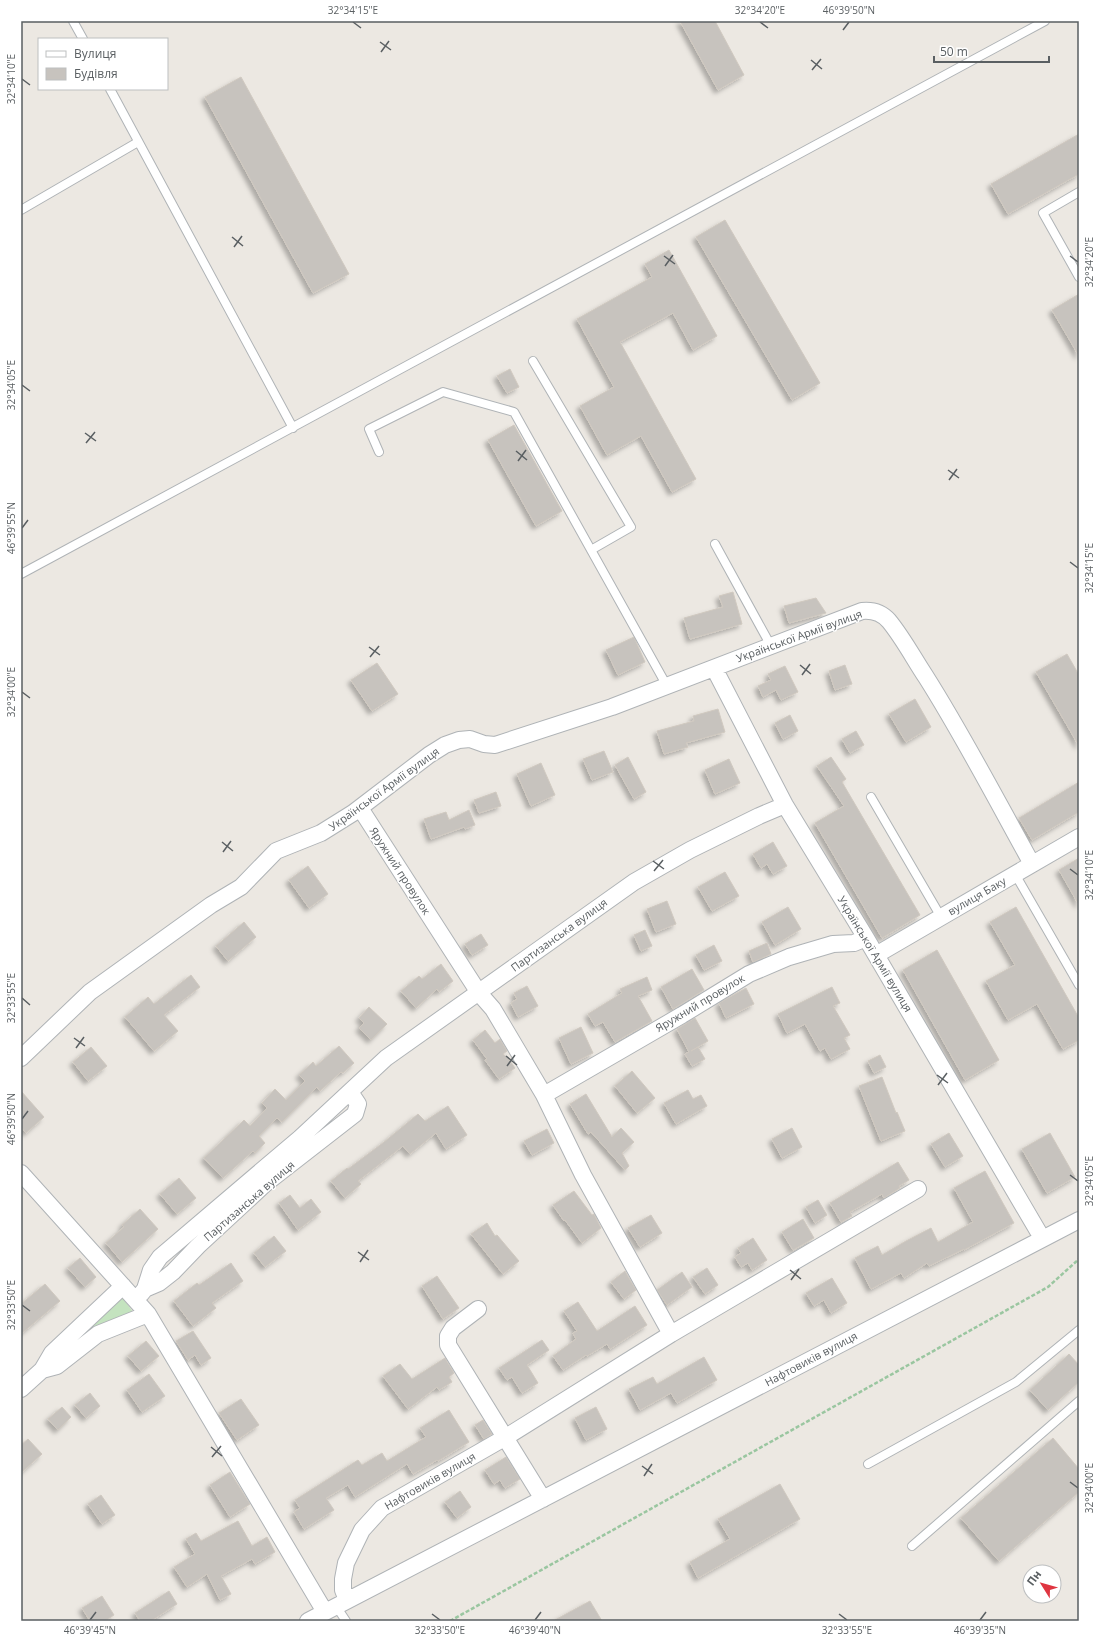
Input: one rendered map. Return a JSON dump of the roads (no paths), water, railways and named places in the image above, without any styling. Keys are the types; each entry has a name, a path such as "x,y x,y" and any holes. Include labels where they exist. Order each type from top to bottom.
{"street":[{"name":"Української Армії вулиця","path":"21,1058 90,992 211,905 241,887 276,850 321,833 360,808 429,755 445,745 458,740 470,739 484,744 495,745 612,707 862,611 870,610 879,614 888,621 942,702 1032,864"},
{"name":"Української Армії вулиця","path":"714,668 785,805 866,938 1042,1238"},
{"name":"Партизанська вулиця","path":"140,1294 159,1283 173,1272 198,1246 265,1184 355,1114 358,1104 350,1092 386,1058 634,882 690,850 785,805"},
{"name":"Яружний провулок","path":"360,808 479,993 493,1010 544,1095 583,1175 671,1334"},
{"name":"вулиця Баку","path":"876,955 1079,836"},
{"name":"Яружний провулок","path":"544,1095 682,1015 749,974 790,957 833,944 854,943 866,938"},
{"path":"21,1173 123,1286 140,1294 148,1314 336,1606"},
{"name":"Нафтовиків вулиця","path":"336,1606 343,1590 343,1579 346,1563 362,1530 382,1508 506,1437 671,1334 918,1189"},
{"name":"Нафтовиків вулиця","path":"308,1621 1079,1220"},
{"path":"21,1389 42,1370 52,1353 123,1286"},
{"path":"478,1310 453,1328 448,1336 448,1345 543,1499"},
{"path":"42,1370 57,1366 98,1334 116,1326 130,1323 148,1314"}],"lane":[{"path":"73,21 82,38"},
{"path":"21,574 938,77 1045,21"},
{"path":"111,90 292,428"},
{"path":"21,210 138,142"},
{"path":"1079,192 1043,213 1079,277"},
{"path":"533,361 631,527 591,550"},
{"path":"379,452 369,429 443,392 514,412 667,686"},
{"path":"714,544 771,646"},
{"path":"871,797 941,917"},
{"path":"1015,874 1079,984"},
{"path":"868,1464 1016,1382 1079,1330"},
{"path":"912,1546 1079,1401"},
{"path":"336,1606 346,1621"}]}
